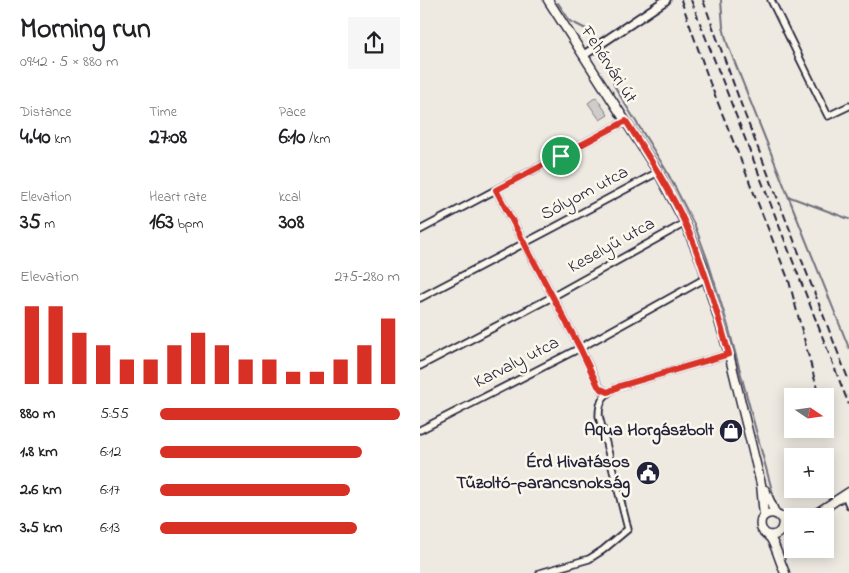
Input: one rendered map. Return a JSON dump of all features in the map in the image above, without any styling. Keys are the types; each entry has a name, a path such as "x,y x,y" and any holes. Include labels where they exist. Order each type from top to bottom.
{"main road":[{"name":"Fehérvári út","path":"552,1 658,172 685,223 702,264 729,354 762,484 764,516"},
{"name":"Fehérvári út","path":"762,484 778,515"},
{"path":"824,508 847,493"},
{"path":"784,516 769,513 762,519 761,527 775,546 785,573"},
{"path":"778,515 783,522 780,544 785,573"},
{"path":"768,535 774,535 784,528"}],"street":[{"path":"584,55 666,0"},
{"path":"771,0 828,116 849,106"},
{"path":"420,230 626,121"},
{"name":"Sólyom utca","path":"420,298 658,172"},
{"path":"496,190 580,348 598,386 608,392"},
{"name":"Keselyű utca","path":"420,366 685,223"},
{"name":"Karvaly utca","path":"420,430 580,348 706,278"},
{"path":"540,573 589,560 628,529 599,416 603,397 620,386 729,354"},
{"path":"847,493 849,505"}],"shaded area":[{"path":"596,97 608,115 600,120 588,103"}],"waterway":[{"path":"721,0 723,27 727,43 849,348"},
{"path":"558,3 570,21 592,32 599,41"},
{"path":"602,47 611,63 614,85 666,170 695,226 728,326 773,494"},
{"path":"790,197 849,219"}],"railway":[{"path":"681,0 710,83 789,281 817,388"},
{"path":"691,0 849,405"},
{"path":"703,0 745,115 849,381"}],"place":[{"name":"Aqua Horgászbolt","path":"731,431"},
{"name":"Érd Hivatásos Tűzoltó-parancsnokság","path":"648,473"}],"route":[{"path":"626,121 658,172 685,223 702,264 729,354 620,386 608,392 598,386 580,348 496,190 561,156 626,121"}]}
